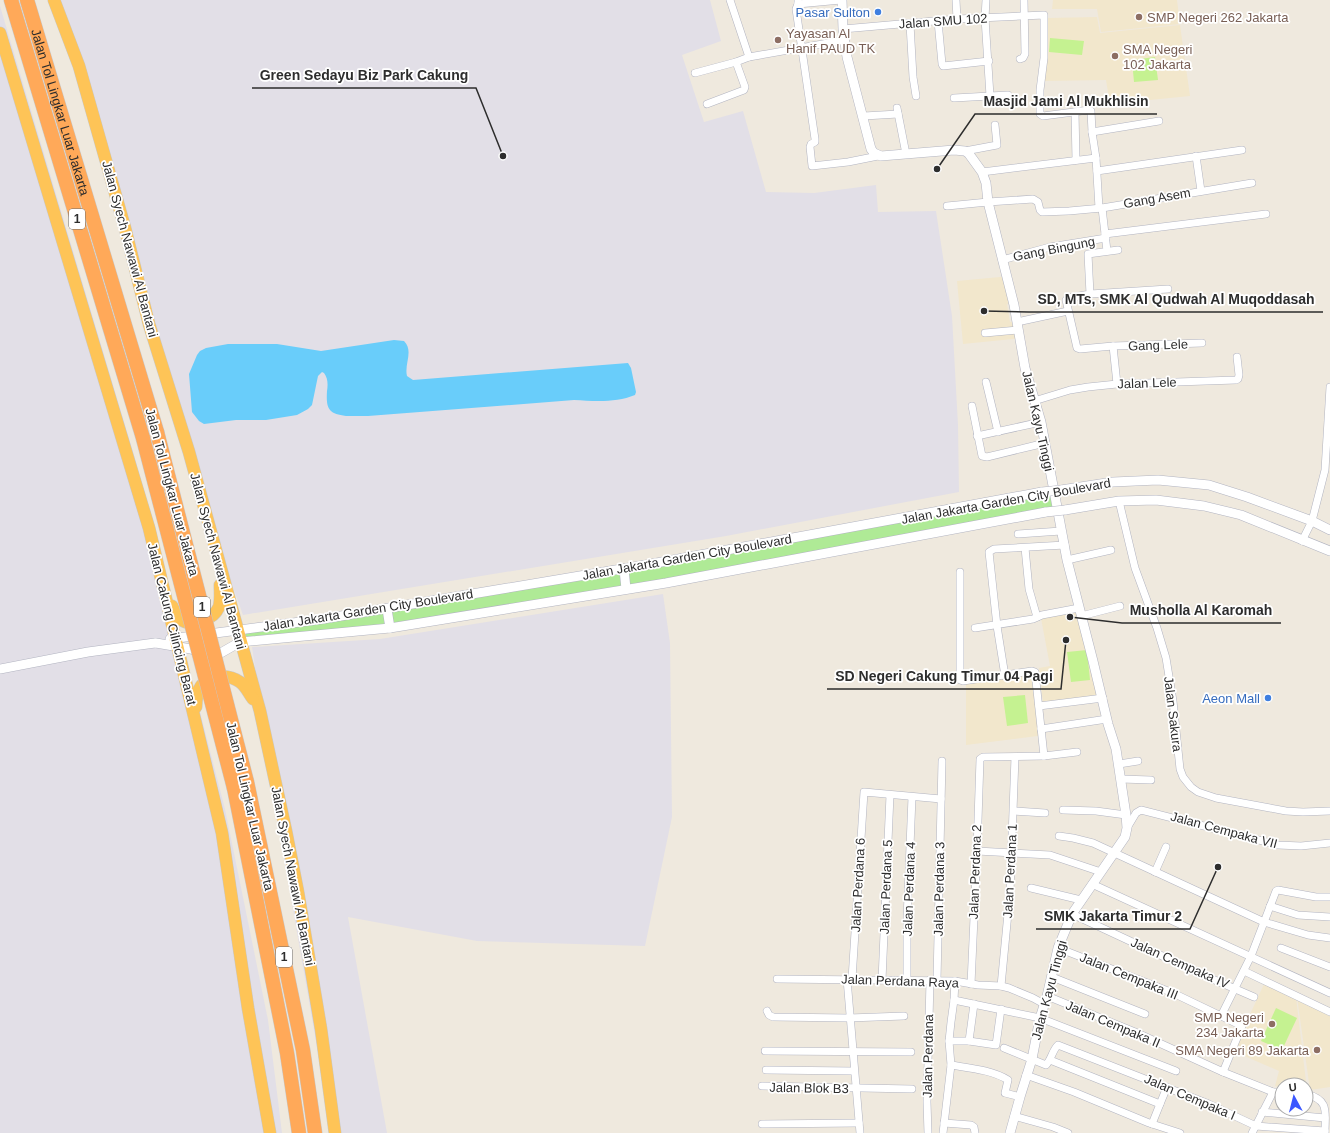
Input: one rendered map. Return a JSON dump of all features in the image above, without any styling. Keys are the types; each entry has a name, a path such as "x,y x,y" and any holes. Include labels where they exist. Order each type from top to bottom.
{"highway":[{"name":"Jalan Tol Lingkar Luar Jakarta","path":"12,0 143,438 241,785 287,1053 299,1133"},
{"name":"Jalan Tol Lingkar Luar Jakarta","path":"26,0 158,432 303,1050 315,1133"},
{"name":"Jalan Syech Nawawi Al Bantani","path":"54,0 79,66 149,324 189,452 260,711 286,831 299,900 321,1030 335,1133"},
{"path":"0,33 4,58"},
{"name":"Jalan Cakung Cilincing Barat","path":"4,58 149,528 195,720"},
{"path":"162,582 179,619 185,622 204,621 219,607 220,566"},
{"path":"260,711 242,683 228,676 223,676 207,680 201,686 196,699 195,720 222,833 248,1008 270,1133"}],"street":[{"path":"730,0 749,57"},
{"path":"878,156 871,149 864,116 850,69 844,40 842,0 798,2 796,9 803,48 815,139 815,142 810,146 812,165 814,167 878,156 954,150 964,151 997,145 995,125"},
{"path":"956,0 957,19"},
{"path":"986,0 985,18 989,61 990,96"},
{"path":"1020,59 1023,58 1025,54 1024,0"},
{"name":"Jalan SMU 102","path":"843,29 957,19 1044,16 1044,58 1040,84 1040,114 1043,116 1075,112"},
{"path":"938,21 943,66 989,61"},
{"path":"910,24 913,77 916,96"},
{"path":"696,73 749,57 844,40"},
{"path":"707,104 744,90 745,87 736,62"},
{"path":"954,98 1008,95"},
{"path":"1076,160 1075,112 1089,110 1091,111 1100,208 1107,251"},
{"path":"864,116 898,111 906,154"},
{"path":"1092,132 1159,121"},
{"path":"1097,171 1242,150"},
{"name":"Jalan Kayu Tinggi","path":"964,151 972,157 982,172 986,183 988,202 1014,304 1025,368 1041,422 1067,560 1099,690 1116,749 1126,815 1125,837 1072,914 1058,948 1052,977 1040,1018 1032,1059 1010,1133"},
{"path":"1196,156 1201,191"},
{"path":"982,172 1096,158"},
{"name":"Gang Asem","path":"988,202 1034,199 1038,202 1040,210 1044,212 1069,212 1252,183"},
{"path":"947,206 988,202"},
{"name":"Gang Bingung","path":"1002,260 1050,247 1105,236 1266,214"},
{"path":"1090,294 1088,256 1090,252 1118,250"},
{"path":"985,332 1018,326 1068,312 1066,303 1067,299 1090,294 1168,289"},
{"name":"Gang Lele","path":"1068,312 1077,348 1080,349 1113,346 1202,343"},
{"path":"1113,346 1117,384"},
{"name":"Jalan Lele","path":"1034,400 1076,389 1117,384 1238,380 1239,375 1237,357"},
{"path":"986,382 998,432"},
{"path":"1302,541 1312,521 1325,470 1330,388"},
{"path":"972,406 981,455 984,457 1045,443"},
{"path":"977,436 1041,422"},
{"name":"Jalan Jakarta Garden City Boulevard","path":"0,669 88,652 153,643 176,642 238,629 322,619 624,569 1042,492 1113,482 1158,480 1209,485 1247,497 1312,521 1330,530"},
{"name":"Jalan Jakarta Garden City Boulevard","path":"176,642 210,655 219,654 240,642 390,628 626,589 1046,512 1119,501 1156,500 1204,506 1241,515 1302,541 1330,551"},
{"name":"Jalan Sakura","path":"1119,501 1135,568 1157,628 1166,658 1173,701 1180,770 1186,782 1198,792 1216,798 1264,808 1302,812 1330,811"},
{"path":"1018,534 1061,531"},
{"path":"1005,676 997,626 989,552 994,549 1065,545"},
{"path":"1024,548 1029,589 1037,617"},
{"path":"1067,560 1111,550"},
{"path":"624,569 626,589"},
{"path":"960,572 959,678 962,681 1032,671 1035,672 1044,756"},
{"path":"975,628 997,626 1037,617 1120,606"},
{"path":"387,608 390,628"},
{"path":"1039,706 1102,698"},
{"path":"1041,729 1107,719"},
{"path":"1015,757 1044,756 1077,752"},
{"name":"Jalan Perdana 2","path":"971,984 980,759 982,757 1015,757"},
{"name":"Jalan Perdana 1","path":"1001,986 1010,892 1015,757"},
{"name":"Jalan Perdana 3","path":"933,980 942,761"},
{"path":"1119,764 1138,761"},
{"path":"1121,778 1151,780"},
{"name":"Jalan Perdana 6","path":"860,1133 849,1018 850,979 863,793 890,794"},
{"path":"890,794 941,799"},
{"name":"Jalan Perdana 5","path":"882,980 890,794"},
{"name":"Jalan Perdana 4","path":"907,981 912,797"},
{"path":"1063,810 1096,811 1126,815"},
{"name":"Jalan Cempaka VII","path":"1126,828 1136,813 1141,810 1278,845 1301,846 1330,842"},
{"path":"1014,811 1045,813"},
{"path":"1059,836 1093,843 1264,922 1308,935 1330,938"},
{"path":"1330,842 1330,849"},
{"path":"1155,872 1166,847"},
{"path":"977,851 1050,855 1100,872"},
{"path":"1092,884 1330,993"},
{"path":"1031,888 1081,900"},
{"name":"Jalan Cempaka IV","path":"1072,914 1234,988 1251,956 1277,890 1316,897 1330,897"},
{"path":"1270,906 1298,915 1330,917"},
{"name":"Jalan Cempaka III","path":"1058,948 1173,993 1242,1026 1223,1072"},
{"path":"1281,948 1330,967"},
{"path":"1244,970 1330,1012"},
{"path":"1052,977 1145,1014"},
{"name":"Jalan Perdana Raya","path":"776,979 955,981 971,984 1001,986 1033,998 1046,1000"},
{"name":"Jalan Perdana","path":"928,1133 933,980"},
{"path":"943,1133 951,1065 950,1041 955,981"},
{"path":"1221,1016 1234,988 1254,997"},
{"path":"954,1000 1040,1018 1176,1071"},
{"name":"Jalan Cempaka II","path":"1046,1000 1135,1032 1223,1072 1273,1092"},
{"path":"969,1041 974,1004"},
{"path":"950,1041 969,1041 996,1045 1001,1009"},
{"path":"768,1011 769,1015 773,1017 849,1018 904,1016"},
{"name":"Jalan Cempaka I","path":"1050,1060 1056,1046 1058,1045 1209,1104 1256,1126 1325,1132"},
{"path":"1004,1048 1046,1065 1050,1060 1160,1104"},
{"path":"765,1051 911,1052"},
{"path":"951,1065 1002,1076 1008,1080 1005,1092 1020,1097"},
{"path":"766,1070 854,1071"},
{"path":"1026,1075 1152,1124 1180,1133"},
{"name":"Jalan Blok B3","path":"762,1086 912,1089"},
{"path":"1152,1124 1167,1087"},
{"path":"1252,1133 1273,1092"},
{"path":"1314,1096 1319,1098 1324,1107 1325,1132"},
{"path":"1262,1112 1325,1118"},
{"path":"1014,1116 1052,1130 1068,1133"},
{"path":"762,1124 859,1123"},
{"path":"944,1123 971,1125 974,1127 974,1133"}],"shaded area":[{"path":"57,0 710,0 721,41 682,55 704,122 743,111 766,192 814,193 876,185 878,212 936,211 952,316 958,425 959,492 726,536 243,615 184,451"},
{"name":"SMP Negeri 262 Jakarta","path":"1053,0 1177,0 1180,24 1101,32 1097,9 1052,9"},
{"path":"0,6 136,462 225,809 268,1020 282,1133 0,1133"},
{"name":"SMA Negeri 102 Jakarta","path":"1097,17 1100,33 1180,25 1190,96 1110,104 1106,80 1044,81 1047,18"},
{"path":"1011,276 1018,301 1007,304 1010,322 1022,320 1024,338 963,344 957,281"},
{"path":"663,594 670,643 672,817 645,946 477,941 348,917 387,1133 332,1133 280,835 252,647 380,639"},
{"path":"1078,605 1101,696 1043,702 1039,668 1050,666 1040,613"},
{"path":"1037,669 1045,735 966,745 966,679"},
{"name":"SMP Negeri 234 Jakarta","path":"1265,982 1296,997 1305,1077 1277,1077 1279,1071 1233,1051"},
{"name":"SMA Negeri 89 Jakarta","path":"1297,997 1330,1014 1330,1087 1314,1089 1314,1077 1308,1077"}],"green space":[{"path":"1050,38 1084,41 1082,55 1049,52"},
{"path":"1155,57 1158,80 1134,82 1132,60"},
{"path":"1052,491 1055,511 391,628 248,642 238,629 387,609"},
{"path":"1087,650 1090,680 1071,682 1067,652"},
{"path":"1025,695 1028,723 1007,726 1003,697"},
{"path":"1276,1008 1297,1018 1282,1050 1261,1041"}],"water":[{"path":"394,340 404,341 407,345 409,353 406,371 407,376 413,380 628,363 631,368 636,392 635,395 628,398 613,400 574,400 368,416 346,416 335,414 329,409 327,402 328,384 324,373 322,372 318,376 312,405 297,415 266,420 236,420 204,424 199,421 192,412 189,374 197,355 200,351 206,348 228,344 277,344 321,351"}],"place":[{"name":"Pasar Sulton","path":"878,12"},
{"name":"SMP Negeri 262 Jakarta","path":"1139,17"},
{"name":"Yayasan Al Hanif PAUD TK","path":"778,40"},
{"name":"SMA Negeri 102 Jakarta","path":"1115,56"},
{"name":"Green Sedayu Biz Park Cakung","path":"503,156"},
{"name":"Masjid Jami Al Mukhlisin","path":"937,169"},
{"name":"SD, MTs, SMK Al Qudwah Al Muqoddasah","path":"984,311"},
{"name":"Musholla Al Karomah","path":"1070,617"},
{"name":"SD Negeri Cakung Timur 04 Pagi","path":"1066,640"},
{"name":"Aeon Mall","path":"1268,698"},
{"name":"SMK Jakarta Timur 2","path":"1218,867"},
{"name":"SMP Negeri 234 Jakarta","path":"1272,1024"},
{"name":"SMA Negeri 89 Jakarta","path":"1317,1050"}]}
